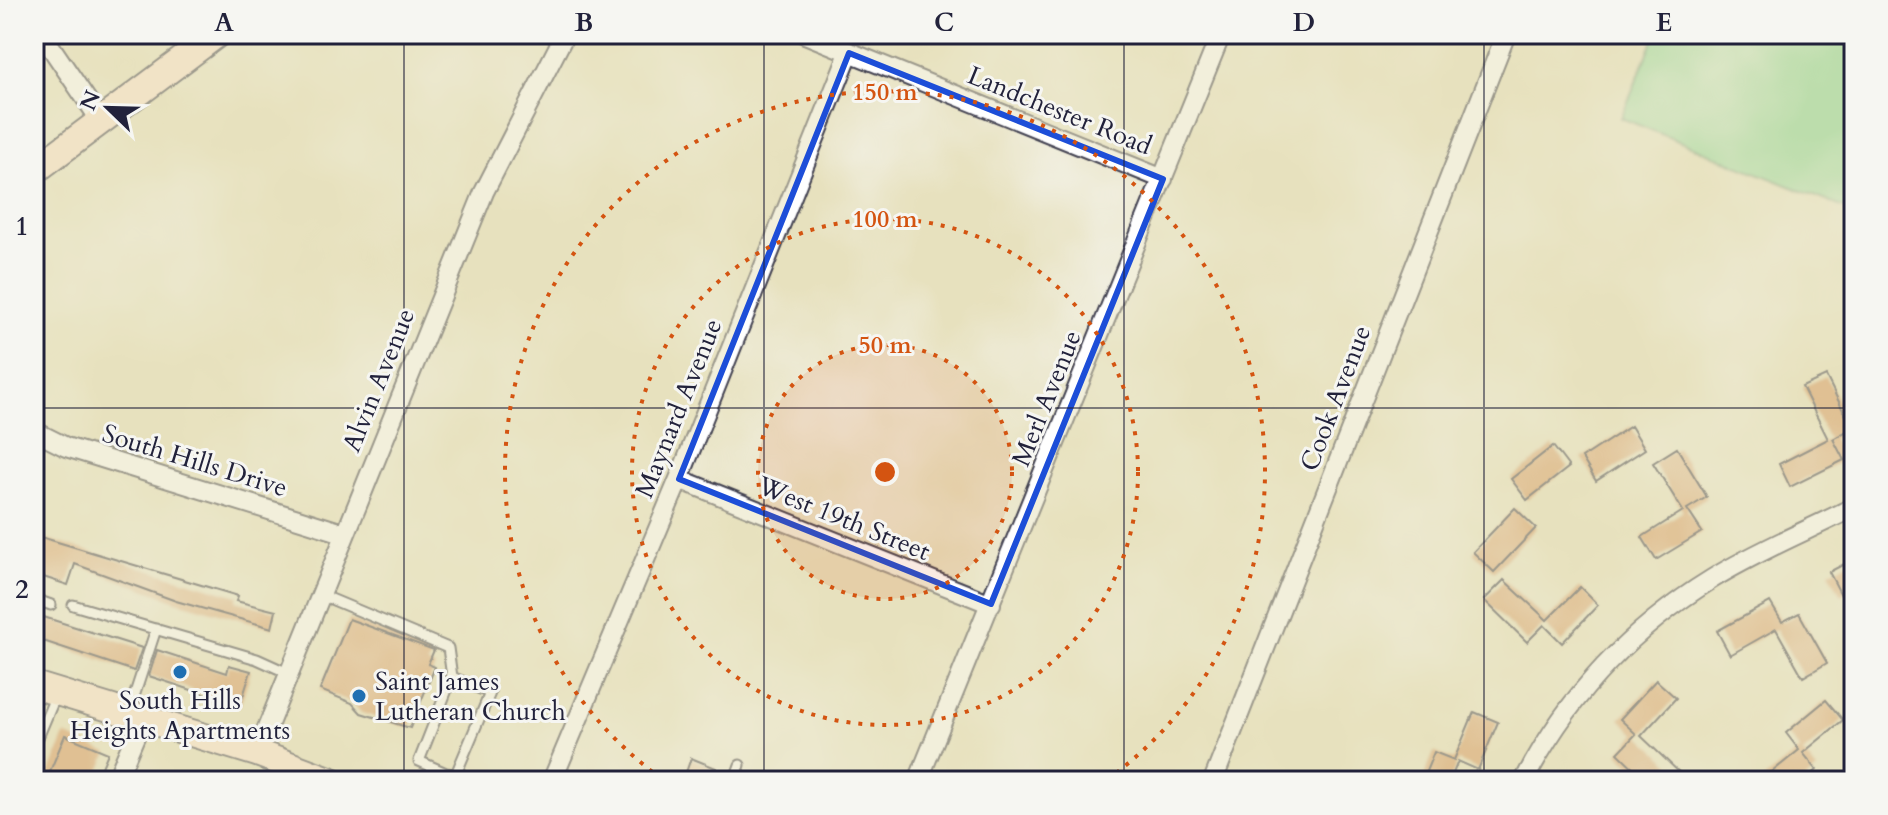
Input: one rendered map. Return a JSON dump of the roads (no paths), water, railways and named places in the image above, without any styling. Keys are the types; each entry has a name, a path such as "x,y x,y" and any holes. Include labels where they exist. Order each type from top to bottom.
{"main road":[{"path":"34,171 217,34"},
{"path":"45,688 257,753 332,781"}],"street":[{"path":"42,34 101,121"},
{"name":"Alvin Avenue","path":"257,753 343,533 484,192 565,34"},
{"name":"Landchester Road","path":"805,34 1163,179"},
{"name":"Merl Avenue","path":"918,781 1221,34"},
{"name":"Cook Avenue","path":"1213,781 1506,34"},
{"name":"Maynard Avenue","path":"552,781 679,479 849,53"},
{"name":"South Hills Drive","path":"34,431 66,447 343,533"},
{"name":"West 19th Street","path":"679,479 991,604"},
{"path":"1524,781 1562,715 1584,686 1658,618 1713,578 1854,507"},
{"path":"116,781 135,718"}],"lane":[{"path":"319,594 440,642 450,652 452,677 419,761 445,777 456,774 490,693 452,677"},
{"path":"34,599 51,605"},
{"path":"73,605 257,659 288,673"},
{"path":"135,718 156,629"},
{"path":"34,747 45,688"},
{"path":"734,781 740,765"}],"place":[{"name":"South Hills Heights Apartments","path":"180,672"},
{"name":"Saint James Lutheran Church","path":"359,696"}]}
